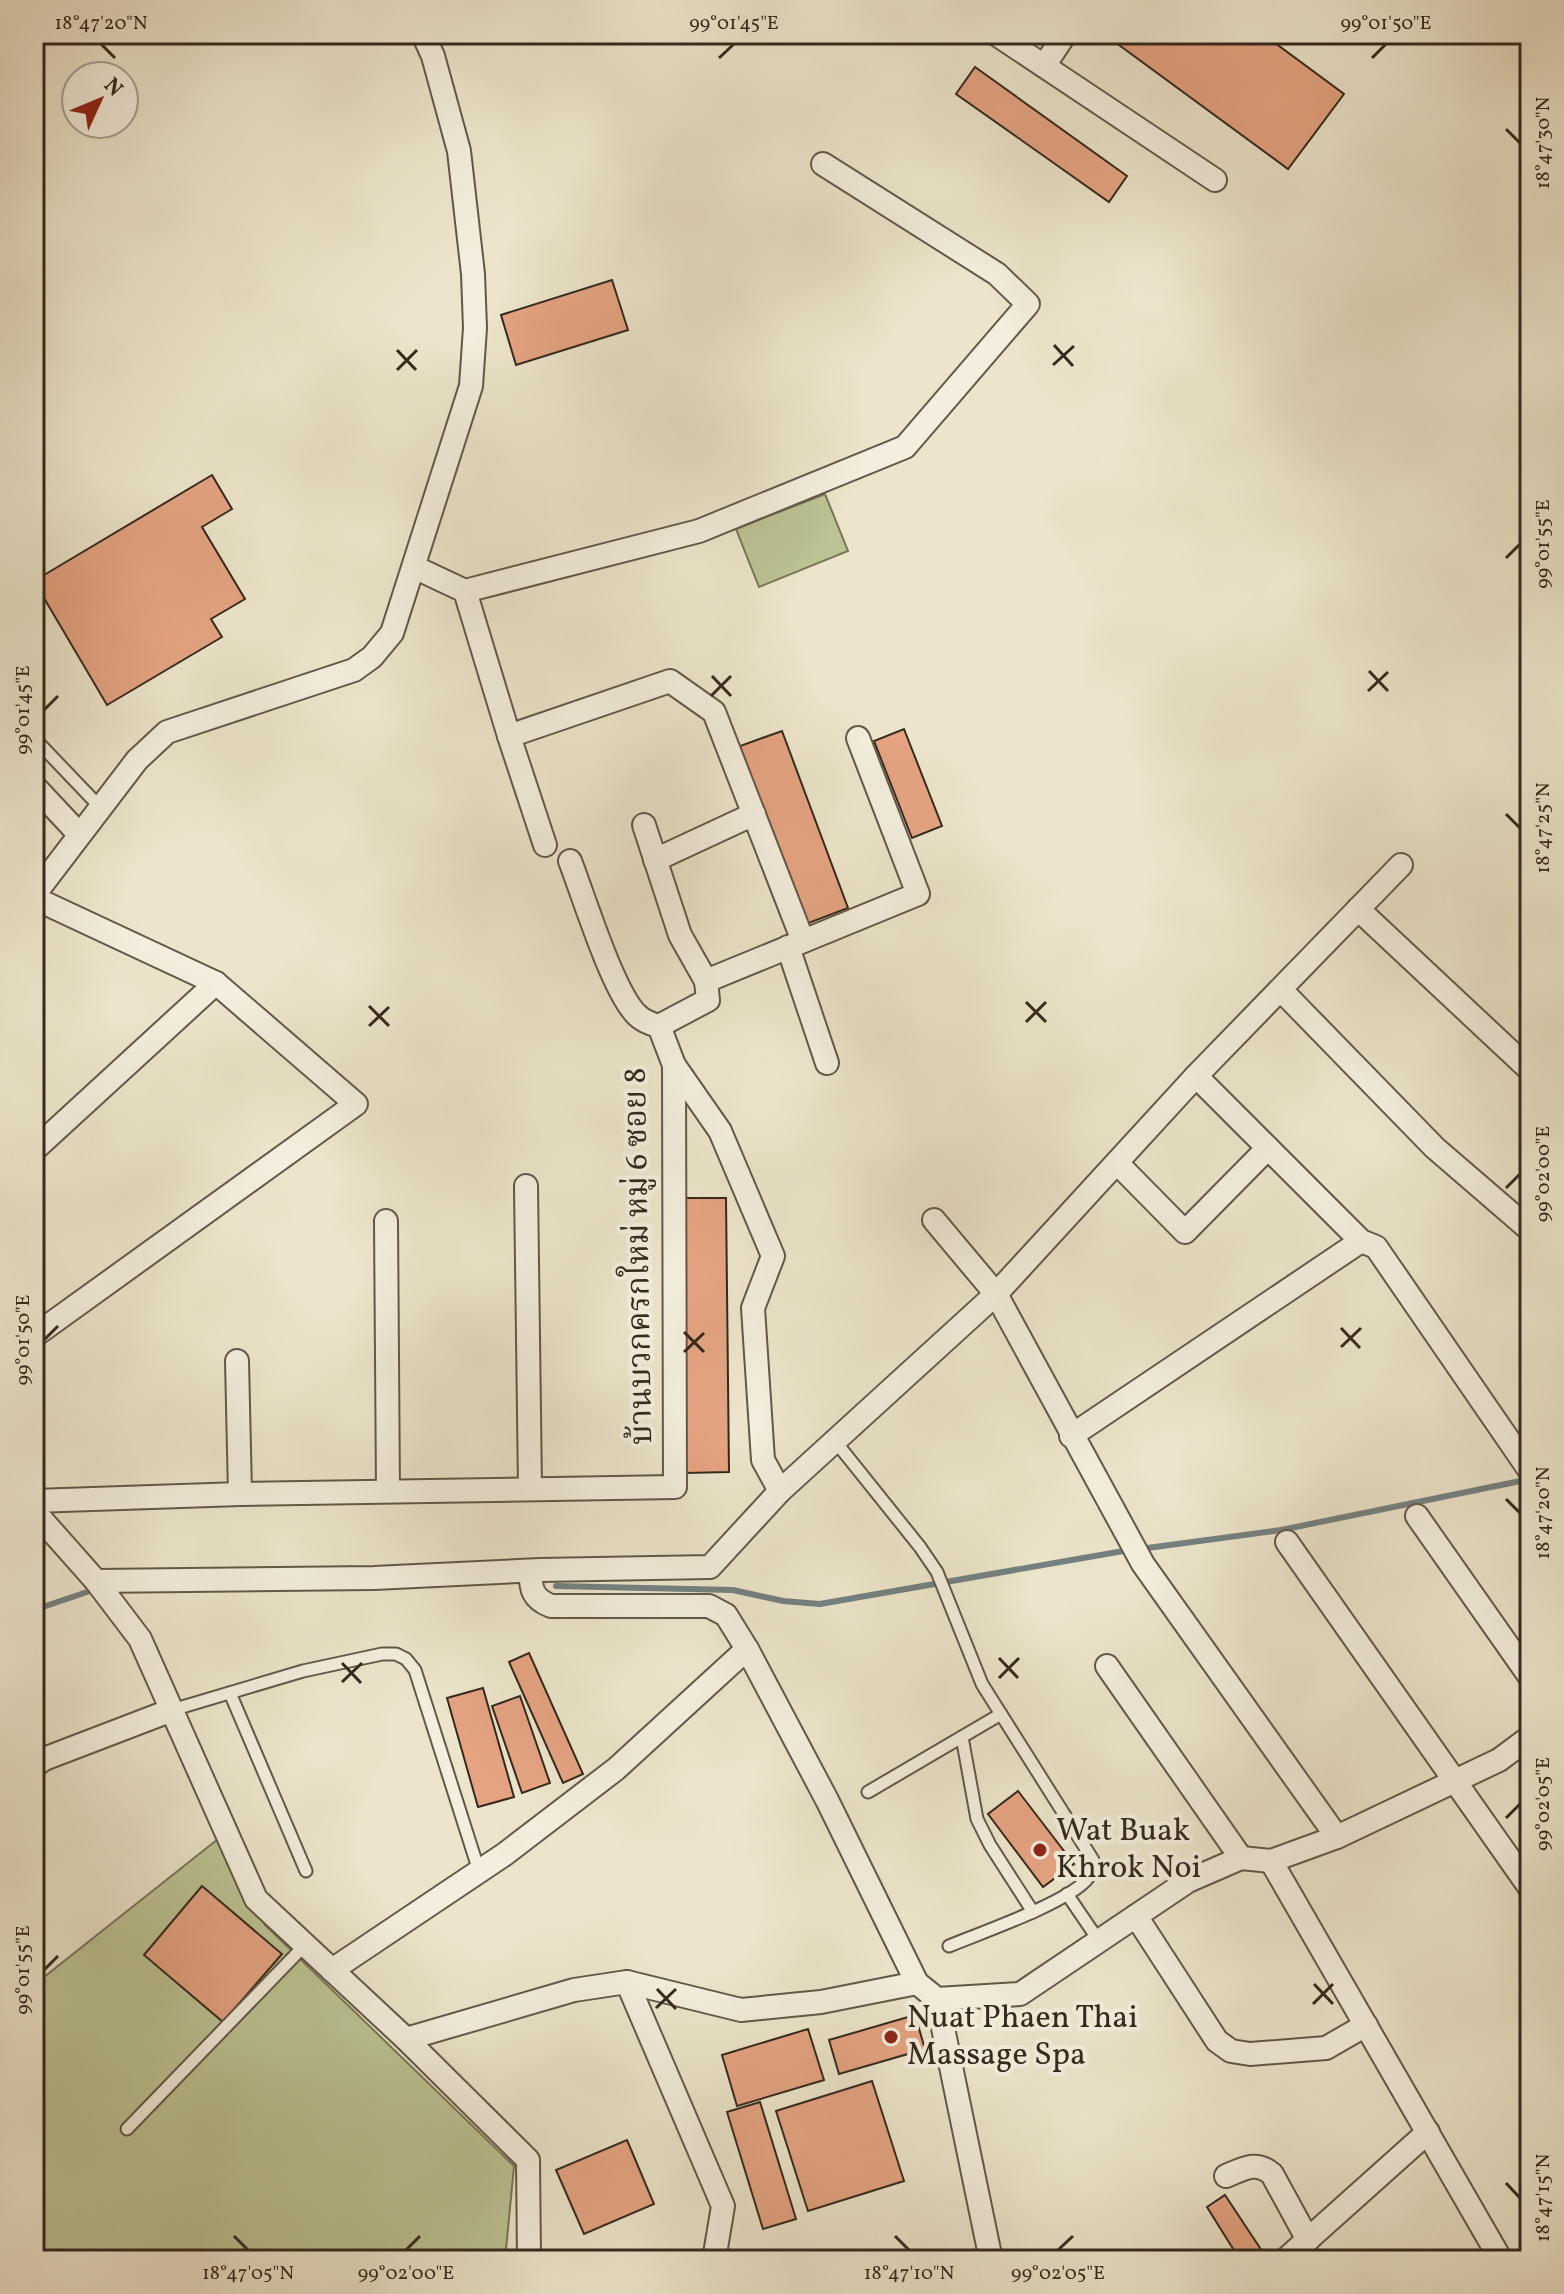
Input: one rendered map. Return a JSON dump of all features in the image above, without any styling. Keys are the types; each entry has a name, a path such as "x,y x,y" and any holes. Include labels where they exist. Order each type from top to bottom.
{"street":[{"path":"34,1336 356,1104 216,983 34,896 99,806 137,760 167,732 354,670 372,657 392,633 471,386 475,328 473,274 459,151 433,56 423,34"},
{"path":"996,34 1215,180"},
{"path":"1044,66 1065,34"},
{"path":"414,567 465,591 699,531 905,447 1028,304 997,274 823,164"},
{"path":"465,591 545,845"},
{"path":"509,736 670,681 714,712 754,814 796,944 827,1063"},
{"path":"706,981 918,894 858,738"},
{"path":"34,786 79,834"},
{"path":"655,860 754,814"},
{"path":"570,861 620,988 636,1014 659,1026 708,1000 706,981 680,935 644,825"},
{"path":"96,1581 374,1578 710,1567 780,1491 996,1294 1196,1076 1401,865"},
{"path":"1358,909 1530,1070"},
{"path":"34,1150 216,983"},
{"path":"1281,990 1435,1148 1530,1230"},
{"name":"บ้านบวกครกใหม่ หมู่ 6 ซอย 8","path":"530,1488 675,1487 674,1065 659,1026"},
{"path":"674,1065 720,1131 773,1256 753,1308 763,1460 780,1491"},
{"path":"1196,1076 1361,1241 1376,1247 1530,1471"},
{"path":"1118,1164 1185,1232 1268,1148"},
{"path":"34,1501 530,1488 526,1186"},
{"path":"934,1220 996,1294 1071,1436 1148,1571 1337,1837"},
{"path":"386,1221 388,1491"},
{"path":"1071,1436 1361,1241"},
{"path":"237,1361 240,1494"},
{"path":"34,1511 96,1581 140,1639 256,1899 406,2039 528,2160 529,2260"},
{"path":"1417,1516 1530,1677"},
{"path":"1287,1542 1530,1888"},
{"path":"531,1571 530,1590 540,1602 551,1606 709,1606 726,1615 827,1800 917,1983 937,1999 991,2260"},
{"path":"332,1970 479,1871 616,1769 747,1649"},
{"path":"1107,1666 1241,1858"},
{"path":"34,1766 44,1759 172,1710"},
{"path":"937,1999 1020,1994 1188,1881 1241,1858 1271,1861 1337,1837 1499,1760 1530,1737"},
{"path":"1271,1861 1501,2260"},
{"path":"1136,1916 1217,2041 1231,2051 1250,2054 1326,2048 1366,2025"},
{"path":"406,2039 574,1990 627,1982 741,2010 821,2002 917,1983"},
{"path":"627,1982 723,2206 714,2260"},
{"path":"1285,2260 1428,2132"},
{"path":"1226,2176 1254,2165 1265,2168 1272,2174 1308,2240"}],"lane":[{"path":"34,738 99,806"},
{"path":"835,1441 937,1572 982,1684 1093,1860 1088,1880 1067,1894 1033,1912 949,1946"},
{"path":"172,1710 303,1671 382,1654 396,1654 406,1659 415,1670 479,1871"},
{"path":"230,1693 306,1871"},
{"path":"868,1792 1001,1714"},
{"path":"962,1737 977,1819 1033,1912"},
{"path":"1067,1894 1099,1941"},
{"path":"127,2129 305,1945"}],"green space":[{"path":"825,494 848,551 759,587 736,529"},
{"path":"218,1839 265,1925 514,2166 505,2260 34,2260 34,1985"}],"building":[{"path":"1104,34 1263,34 1344,94 1288,169"},
{"path":"975,67 1127,176 1109,202 956,94"},
{"path":"612,280 628,330 516,365 501,315"},
{"path":"212,475 232,509 202,527 245,599 211,619 222,637 107,705 34,581"},
{"path":"904,729 942,826 912,838 874,741"},
{"path":"782,731 848,908 806,924 740,746"},
{"path":"682,1198 726,1198 729,1472 685,1473"},
{"path":"529,1653 583,1774 563,1783 509,1662"},
{"path":"483,1688 514,1797 478,1807 447,1698"},
{"path":"520,1696 550,1783 522,1793 492,1706"},
{"path":"1018,1791 1074,1864 1043,1887 988,1814"},
{"path":"202,1886 282,1954 223,2022 144,1955"},
{"path":"915,2015 925,2049 839,2074 829,2040"},
{"path":"808,2029 824,2080 737,2106 722,2055"},
{"path":"872,2081 904,2181 808,2211 776,2111"},
{"path":"760,2102 796,2219 763,2229 727,2112"},
{"path":"627,2140 654,2204 584,2234 556,2170"},
{"path":"1225,2195 1262,2251 1249,2260 1240,2260 1207,2207"}],"waterway":[{"path":"1140,1549 1281,1530 1530,1479"},
{"path":"556,1586 733,1590 783,1601 820,1604 1129,1550"},
{"path":"34,1610 87,1592"}],"place":[{"name":"Wat Buak Khrok Noi","path":"1040,1850"},
{"name":"Nuat Phaen Thai Massage Spa","path":"891,2037"}]}
